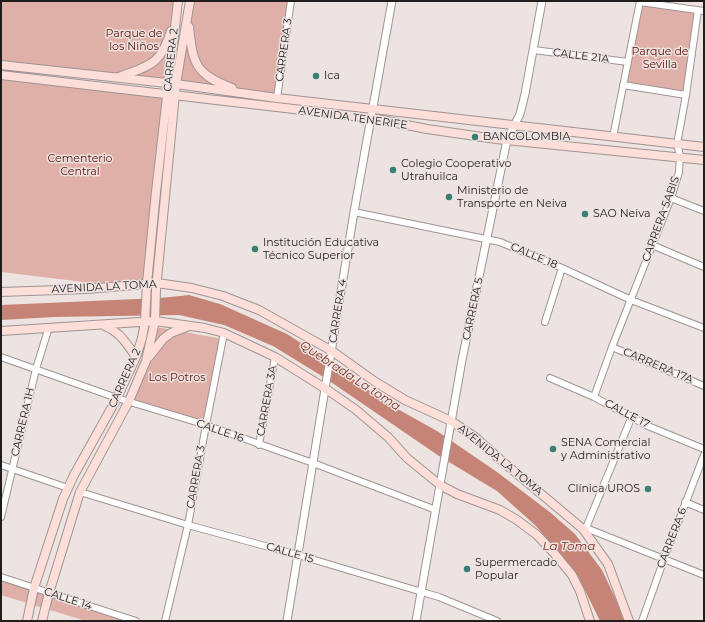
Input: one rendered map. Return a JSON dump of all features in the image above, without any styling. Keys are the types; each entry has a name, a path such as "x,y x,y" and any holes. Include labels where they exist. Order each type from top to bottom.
{"main road":[{"name":"CARRERA 2","path":"173,84 176,11 178,1"},
{"name":"CARRERA 2","path":"27,621 34,588 63,499 117,398 136,357 142,338 171,95 190,1"},
{"path":"117,78 148,67 157,60 168,40 176,11"},
{"path":"187,16 194,60 203,73 215,82 245,94"},
{"name":"AVENIDA TENERIFE","path":"1,65 704,147"},
{"name":"AVENIDA TENERIFE","path":"1,75 371,118 427,129 507,140 680,156 704,160"},
{"name":"CARRERA 2","path":"42,621 80,492 129,401 146,361 155,319 171,95"},
{"name":"AVENIDA LA TOMA","path":"1,292 157,286 192,288 223,296 259,310 332,351 374,381 405,400 451,420 475,437 584,529 608,564 629,621"},
{"path":"1,331 102,325 155,319 224,333 275,357 327,385 388,437 407,458 441,481 457,494 500,510 517,520 537,535 572,575 580,591 590,621"},
{"path":"102,325 113,329 126,342 136,357"},
{"path":"146,361 163,339 171,332 190,325"}],"street":[{"name":"CARRERA 3","path":"277,98 291,1"},
{"name":"CARRERA 4","path":"287,621 327,385 354,212 392,1"},
{"name":"CARRERA 5","path":"416,621 462,360 507,140 520,114 534,50 542,1"},
{"path":"613,137 640,1 701,10"},
{"name":"CARRERA 5ABIS","path":"594,397 612,347 671,198 678,172 680,156 677,144 701,10"},
{"name":"CALLE 21A","path":"534,50 628,62"},
{"path":"623,85 686,95"},
{"path":"671,198 704,211"},
{"name":"CALLE 18","path":"354,212 500,242 562,268 631,300 704,328"},
{"path":"652,245 704,267"},
{"path":"545,322 562,268"},
{"name":"CARRERA 1H","path":"1,517 36,369 49,327"},
{"name":"CARRERA 3","path":"165,621 188,525 224,333"},
{"name":"CARRERA 17A","path":"612,347 704,386"},
{"name":"CARRERA 3A","path":"260,445 275,357"},
{"name":"CALLE 16","path":"1,358 117,398 206,425 313,463 436,510"},
{"name":"CALLE 17","path":"550,378 594,397 632,416 648,426 704,449"},
{"path":"632,416 584,529 704,575"},
{"name":"CARRERA 6","path":"642,621 685,502 704,455"},
{"path":"1,465 68,488"},
{"name":"CALLE 15","path":"80,492 188,525 298,555 439,597 497,621"},
{"path":"685,502 704,510"},
{"name":"CALLE 14","path":"1,577 136,621"}],"green space":[{"name":"Parque de los Niños","path":"1,1 178,1 169,83 1,65"},
{"path":"190,1 291,1 277,98 176,84"},
{"name":"Parque de Sevilla","path":"640,2 698,10 686,95 623,85"},
{"name":"Cementerio Central","path":"1,77 167,94 147,283 92,283 1,272"},
{"name":"Los Potros","path":"156,327 223,339 206,425 129,401"},
{"path":"1,577 136,621 86,621 1,595"}],"water":[{"name":"La Toma","path":"189,295 220,304 287,334 326,359 385,402 437,431 497,472 551,513 575,534 602,570 620,608 624,621 600,621 578,576 536,526 497,491 439,456 325,378 273,346 224,325 179,315 54,317 1,320 1,305 160,298"}],"place":[{"name":"Ica","path":"316,76"},
{"name":"BANCOLOMBIA","path":"475,137"},
{"name":"Colegio Cooperativo Utrahuilca","path":"393,170"},
{"name":"Ministerio de Transporte en Neiva","path":"449,197"},
{"name":"SAO Neiva","path":"585,214"},
{"name":"Institución Educativa Técnico Superior","path":"255,249"},
{"name":"SENA Comercial y Administrativo","path":"553,449"},
{"name":"Clínica UROS","path":"648,489"},
{"name":"Supermercado Popular","path":"467,569"}],"water label":[{"name":"Quebrada La toma","path":"350,376"}]}
